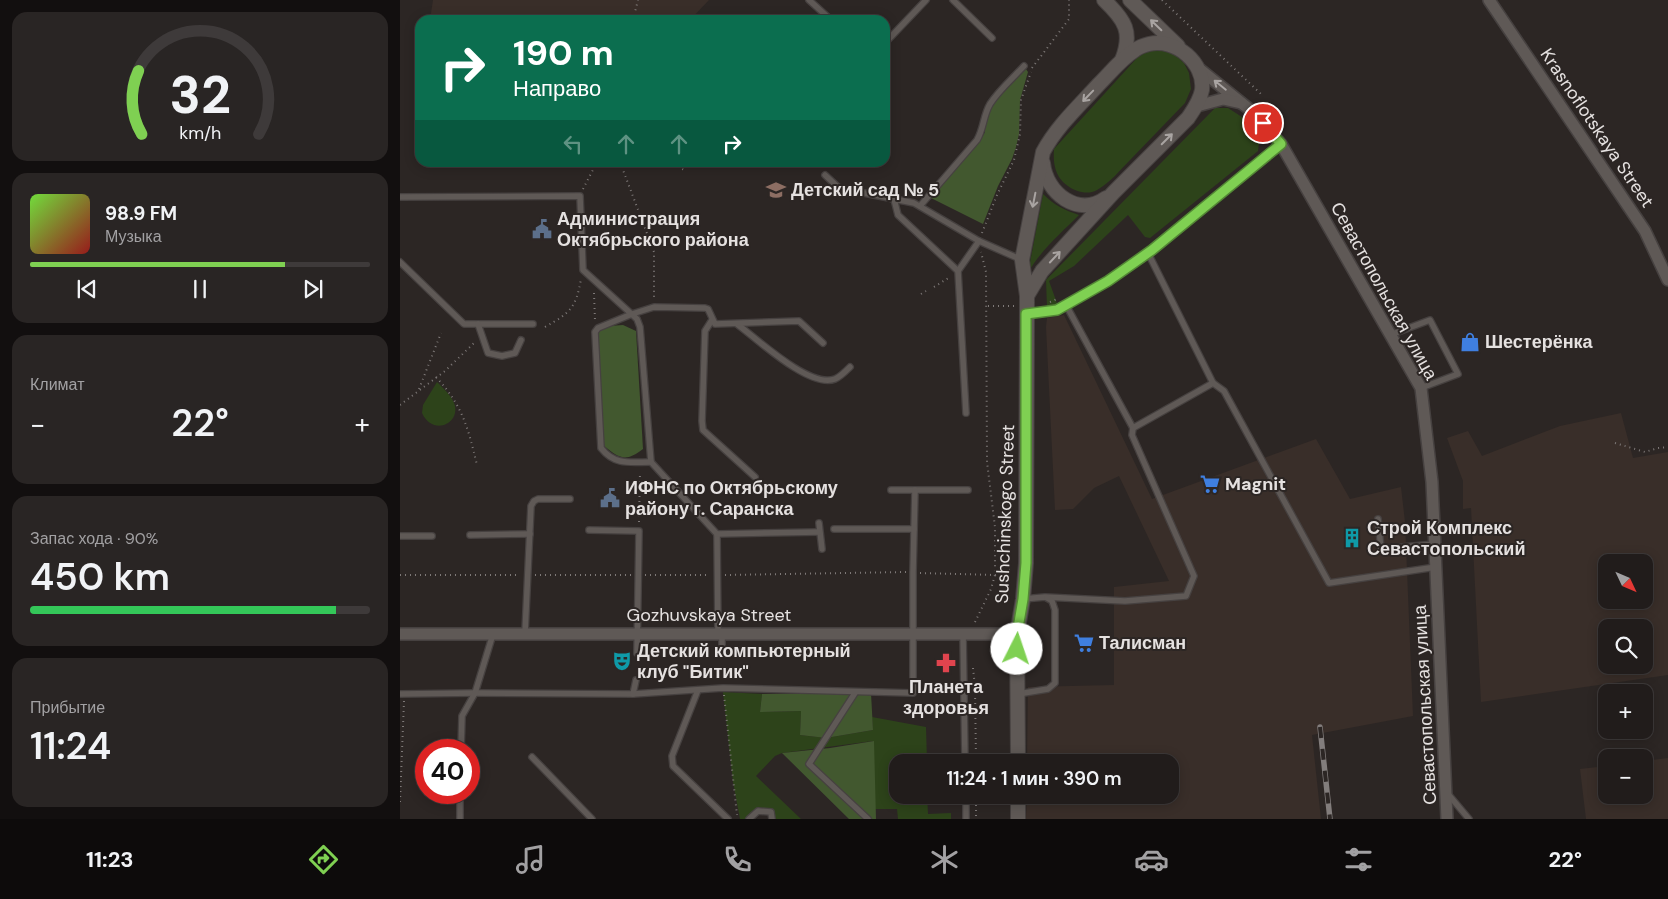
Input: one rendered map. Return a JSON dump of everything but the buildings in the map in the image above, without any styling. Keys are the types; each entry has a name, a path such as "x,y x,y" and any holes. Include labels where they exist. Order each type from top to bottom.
{"street":[{"path":"1104,0 1122,20 1128,34 1127,47 1122,60"},
{"path":"1027,296 1042,271 1113,193 1188,118 1197,106 1202,90 1201,78 1197,67 1130,0"},
{"name":"Krasnoflotskaya Street","path":"1489,0 1645,231 1668,280"},
{"path":"1113,193 1100,202 1088,206 1075,204 1063,198 1046,179 1043,152 1059,127 1122,60 1136,49 1160,42 1182,50"},
{"name":"Севастопольская улица","path":"1197,67 1254,113 1281,144 1421,388 1432,482 1447,819"},
{"path":"1197,106 1222,100 1242,104"},
{"name":"Sushchinskogo Street","path":"1018,754 1017,634 1023,599 1026,563 1027,296 1022,260 1043,152"},
{"name":"Gozhuvskaya Street","path":"400,634 1017,634"},
{"path":"1018,804 1018,819"}],"lane":[{"path":"809,0 826,15"},
{"path":"890,38 926,0"},
{"path":"953,0 992,38"},
{"path":"920,206 977,140 982,131 983,119 991,104 1024,66"},
{"path":"1026,314 1057,310 1108,281 1148,253 1281,144"},
{"path":"825,175 839,188 914,203 979,241 1022,260"},
{"path":"400,197 580,196 583,270 632,314 637,319 640,327 652,462 717,534 722,653"},
{"path":"894,199 898,214 958,272"},
{"path":"966,413 958,272 979,241"},
{"path":"1148,253 1213,384 1224,390 1329,583 1436,568"},
{"path":"400,262 464,324 533,324"},
{"path":"1023,599 1045,597 1125,601 1186,596 1194,576 1132,436 1133,428 1066,305"},
{"path":"652,462 618,461 613,459 602,448 596,332 600,327 654,307 705,308 708,309 715,324 799,321 823,344"},
{"path":"712,320 705,331 703,430 755,477"},
{"path":"1390,335 1430,320 1458,374 1421,388"},
{"path":"478,324 488,353 502,356 515,353 521,340"},
{"path":"737,324 797,370 818,380 834,379 850,367"},
{"path":"1133,428 1213,384"},
{"path":"891,490 968,490"},
{"path":"402,694 634,694 723,688 855,693 913,693 915,490"},
{"path":"525,633 531,506 538,499 570,499"},
{"path":"1378,519 1381,549 1435,544"},
{"path":"819,523 822,549"},
{"path":"834,529 914,528"},
{"path":"590,530 639,532 637,653"},
{"path":"717,534 819,532"},
{"path":"470,535 530,534"},
{"path":"400,536 432,536"},
{"path":"1017,694 1048,689 1055,683 1055,610 1052,601 1045,597"},
{"path":"965,754 966,633"},
{"path":"461,739 462,716 475,693 493,634"},
{"path":"634,694 636,680"},
{"path":"723,681 723,688"},
{"path":"698,690 672,756 673,766 728,819"},
{"path":"855,693 809,764 868,819"},
{"path":"532,757 592,819"},
{"path":"1446,792 1469,819"},
{"path":"460,804 460,819"},
{"path":"966,804 966,819"},
{"path":"749,819 758,811 771,812 772,819"}],"path":[{"path":"634,15 638,0"},
{"path":"966,633 991,589 995,575 995,527 987,462 986,272 979,241 997,195 1014,160 1020,134 1022,100 1032,68 1069,19 1069,0"},
{"path":"1162,0 1261,94"},
{"path":"580,196 594,167"},
{"path":"622,167 654,252 654,307"},
{"path":"680,167 686,170"},
{"path":"545,327 566,315 578,296 583,270"},
{"path":"934,287 958,272"},
{"path":"594,280 596,332"},
{"path":"921,294 926,291"},
{"path":"419,390 441,334"},
{"path":"400,405 445,371 482,336"},
{"path":"436,377 448,390 467,426 477,465"},
{"path":"1615,442 1645,452 1668,447"},
{"path":"639,532 640,462"},
{"path":"972,660 975,687 976,754"},
{"path":"723,688 737,819"},
{"path":"400,802 402,694"},
{"path":"976,804 976,819"}],"shaded area":[{"path":"433,0 709,0 695,15 431,15"},
{"path":"1064,315 1152,499 1316,439 1350,499 1401,487 1405,522 1413,716 1312,735 1321,819 1026,819 1027,804 1179,804 1179,754 1027,754 1028,687 1114,685 1114,587 1169,581 1119,476 1094,488 1073,509 1055,510 1047,318"},
{"path":"1621,413 1633,458 1668,452 1668,675 1481,702 1471,508 1463,509 1463,481 1447,438 1468,431 1482,456 1560,426"},
{"path":"1668,758 1668,819 1586,819 1580,769 1598,767 1598,804 1653,804 1653,760"}],"green space":[{"path":"1161,50 1174,54 1184,63 1189,73 1191,89 1185,103 1115,176 1102,187 1093,192 1086,193 1068,186 1060,179 1056,170 1054,149 1137,58 1148,51"},
{"path":"1026,69 1028,72 1020,100 1019,134 1016,147 983,224 929,197 980,141 985,132 985,119 993,103"},
{"path":"1215,108 1228,108 1256,126 1260,135 1258,151 1150,238 1145,237 1128,215 1074,266 1049,281 1058,306 1047,308 1046,280"},
{"path":"1043,194 1060,207 1079,215 1058,235 1028,273"},
{"path":"623,325 636,331 643,449 627,457 614,454 604,446 598,332 609,326"},
{"path":"437,382 451,397 455,410 454,416 450,421 439,426 427,420 422,413 423,405"},
{"path":"723,692 762,694 760,712 801,711 800,735 826,738 873,730 872,717 926,727 927,754 889,754 889,804 927,804 928,814 951,813 951,819 898,819 897,809 875,809 873,741 782,753 775,756 756,776 801,819 772,819 771,812 758,811 747,819 740,819 733,782"},
{"path":"871,693 873,730 826,738 800,735 801,711 760,712 762,694"},
{"path":"874,741 876,819 849,819 782,753 830,748"}],"railway":[{"path":"1320,727 1330,819"}],"place":[{"name":"Детский сад № 5","path":"776,190"},
{"name":"Администрация Октябрьского района","path":"542,229"},
{"name":"Шестерёнка","path":"1470,342"},
{"name":"Magnit","path":"1210,484"},
{"name":"ИФНС по Октябрьскому району г. Саранска","path":"610,498"},
{"name":"Строй Комплекс Севастопольский","path":"1352,538"},
{"name":"Талисман","path":"1084,643"},
{"name":"Детский компьютерный клуб \"Битик\"","path":"622,661"},
{"name":"Планета здоровья","path":"946,663"}],"route":[{"path":"1017,649 1017,634 1023,599 1026,563 1026,314 1057,310 1108,281 1152,250 1281,144 1263,123"}]}
